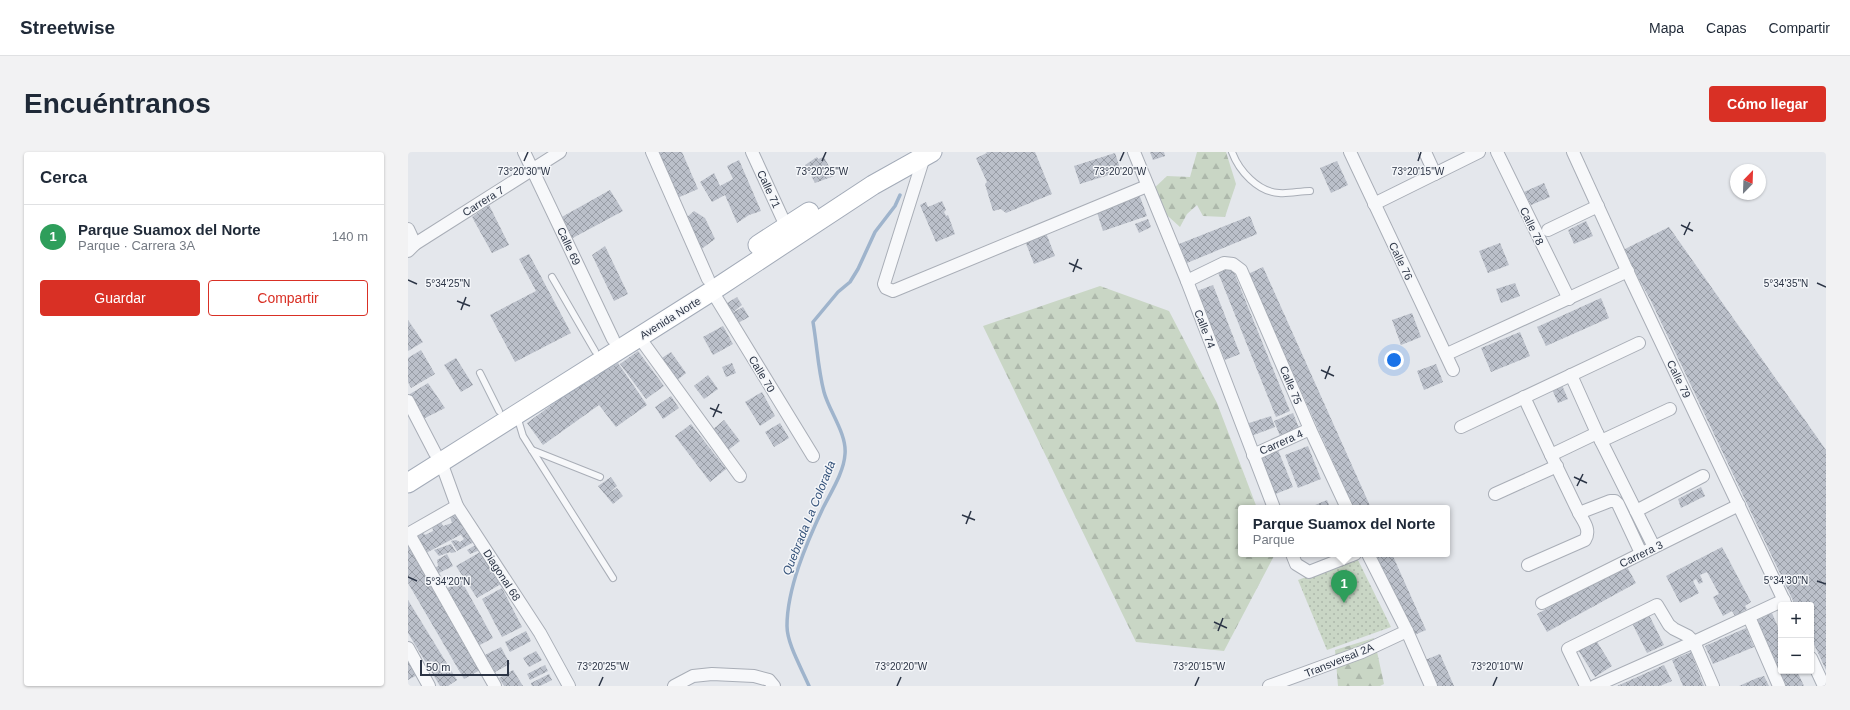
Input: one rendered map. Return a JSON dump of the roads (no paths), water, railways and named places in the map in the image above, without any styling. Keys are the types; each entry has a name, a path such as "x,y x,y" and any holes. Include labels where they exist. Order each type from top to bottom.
{"main road":[{"name":"Avenida Norte","path":"408,483 438,457 508,412 613,339 710,285 921,154"},
{"name":"Avenida Norte","path":"508,412 639,337 710,285 786,226 921,154"},
{"name":"Avenida Norte","path":"408,469 438,457"}],"street":[{"name":"Calle 69","path":"524,152 613,339"},
{"name":"Carrera 7","path":"412,248 560,152"},
{"name":"Calle 70","path":"652,152 710,285 812,456"},
{"name":"Calle 71","path":"752,152 786,226"},
{"name":"Calle 74","path":"1134,152 1187,281 1273,505"},
{"name":"Calle 76","path":"1350,152 1447,354 1453,370"},
{"path":"1425,152 1435,174"},
{"path":"1374,204 1479,152"},
{"name":"Calle 78","path":"1497,152 1569,299"},
{"name":"Calle 79","path":"1573,152 1785,602"},
{"path":"921,154 884,284 886,288 893,291 1147,186"},
{"path":"1548,230 1598,206"},
{"path":"408,229 412,248"},
{"name":"Calle 75","path":"1187,281 1224,263 1233,264 1241,270 1310,429 1346,505"},
{"path":"1447,354 1628,271"},
{"path":"639,337 740,476"},
{"path":"1461,427 1639,343"},
{"path":"1571,375 1599,437 1654,547"},
{"path":"1524,398 1588,530 1588,535 1585,540 1528,565"},
{"name":"Diagonal 68","path":"408,401 438,457 457,506 540,633 569,686"},
{"path":"1495,494 1599,437 1670,409"},
{"name":"Carrera 4","path":"1253,455 1310,429"},
{"path":"1636,511 1704,476"},
{"path":"1579,512 1610,501 1615,501 1618,504 1642,553"},
{"name":"Carrera 3","path":"1542,603 1740,505"},
{"path":"457,506 408,534 495,686"},
{"path":"1293,557 1296,564 1309,572 1347,557"},
{"path":"1370,557 1407,631 1431,686"},
{"path":"1586,686 1568,649 1657,605 1669,624 1674,629 1688,636 1694,642 1713,686"},
{"path":"1594,686 1778,605"},
{"path":"1749,617 1779,686"},
{"name":"Transversal 2A","path":"1274,685 1362,652 1407,631"},
{"path":"408,648 429,686"},
{"path":"1814,664 1824,686"},
{"path":"674,686 693,676 712,674 754,676 769,680 774,686"}],"lane":[{"path":"1232,152 1246,175 1264,190 1278,193 1310,191"},
{"path":"552,277 595,351"},
{"path":"480,373 508,412 613,578"},
{"path":"532,450 600,476"}],"waterway":[{"name":"Quebrada La Colorada","path":"809,686 789,641 787,626 790,596 805,550 823,508 840,475 845,454 845,446 841,431 824,392 820,375 813,322 838,292 850,282 858,269 875,232 895,206 900,195"}],"place":[{"name":"Parque Suamox del Norte","path":"1344,603"}]}
